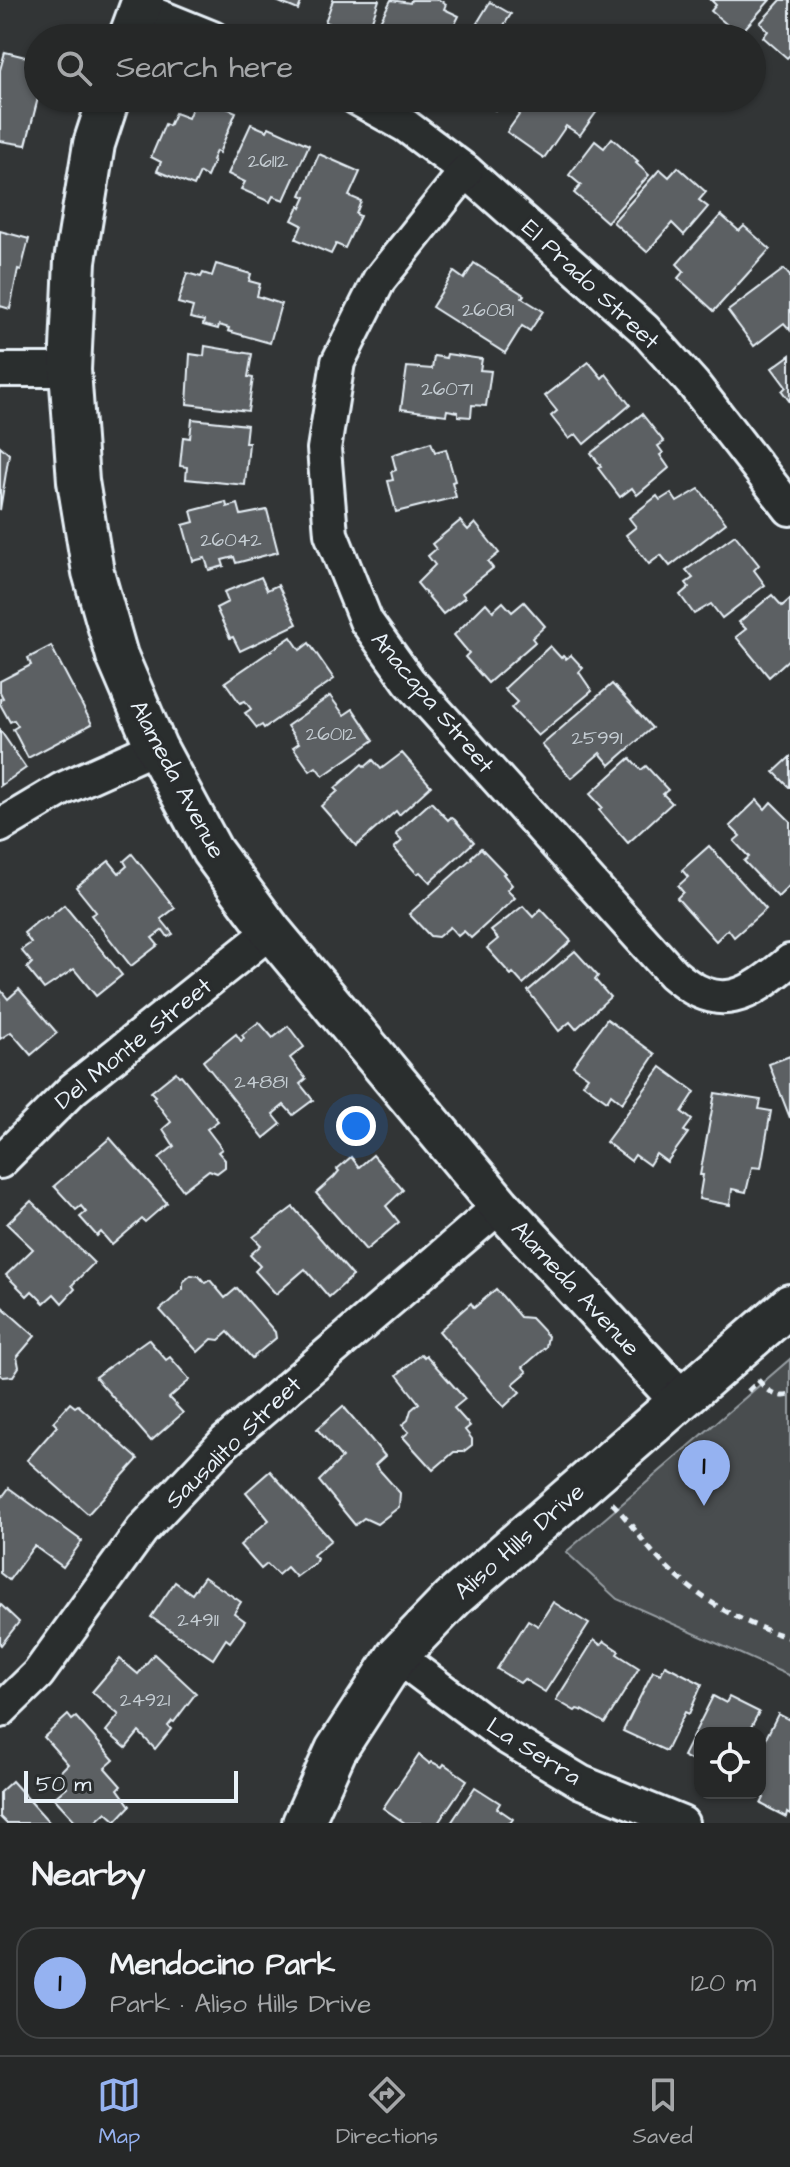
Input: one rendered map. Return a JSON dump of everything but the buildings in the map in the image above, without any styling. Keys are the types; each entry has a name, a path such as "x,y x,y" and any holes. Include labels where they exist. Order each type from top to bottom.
{"street":[{"path":"137,15 167,24"},
{"name":"Alameda Avenue","path":"104,112 94,144 75,261 70,370 78,481 93,572 117,656 156,747 212,851 271,931 500,1206 680,1400"},
{"name":"El Prado Street","path":"381,112 406,126 466,171 644,329 694,385 790,509"},
{"name":"Anacapa Street","path":"466,171 379,280 338,362 324,449 331,534 366,621 409,681 673,974 691,989 715,998 739,995 761,986 790,961"},
{"path":"0,370 70,370"},
{"path":"0,826 62,789 156,747"},
{"name":"Del Monte Street","path":"0,1162 73,1089 271,931"},
{"name":"Sausalito Street","path":"0,1711 38,1674 142,1530 225,1442 500,1206"},
{"name":"Aliso Hills Drive","path":"303,1823 336,1750 397,1656 453,1598 790,1305"},
{"name":"La Serra","path":"397,1656 504,1736 581,1782 682,1823"}],"path":[{"path":"588,1480 626,1517 656,1555 702,1598 754,1627 790,1638"}],"shaded area":[{"path":"790,1359 790,1676 617,1599 566,1552"}],"place":[{"name":"Mendocino Park","path":"704,1506"}]}
